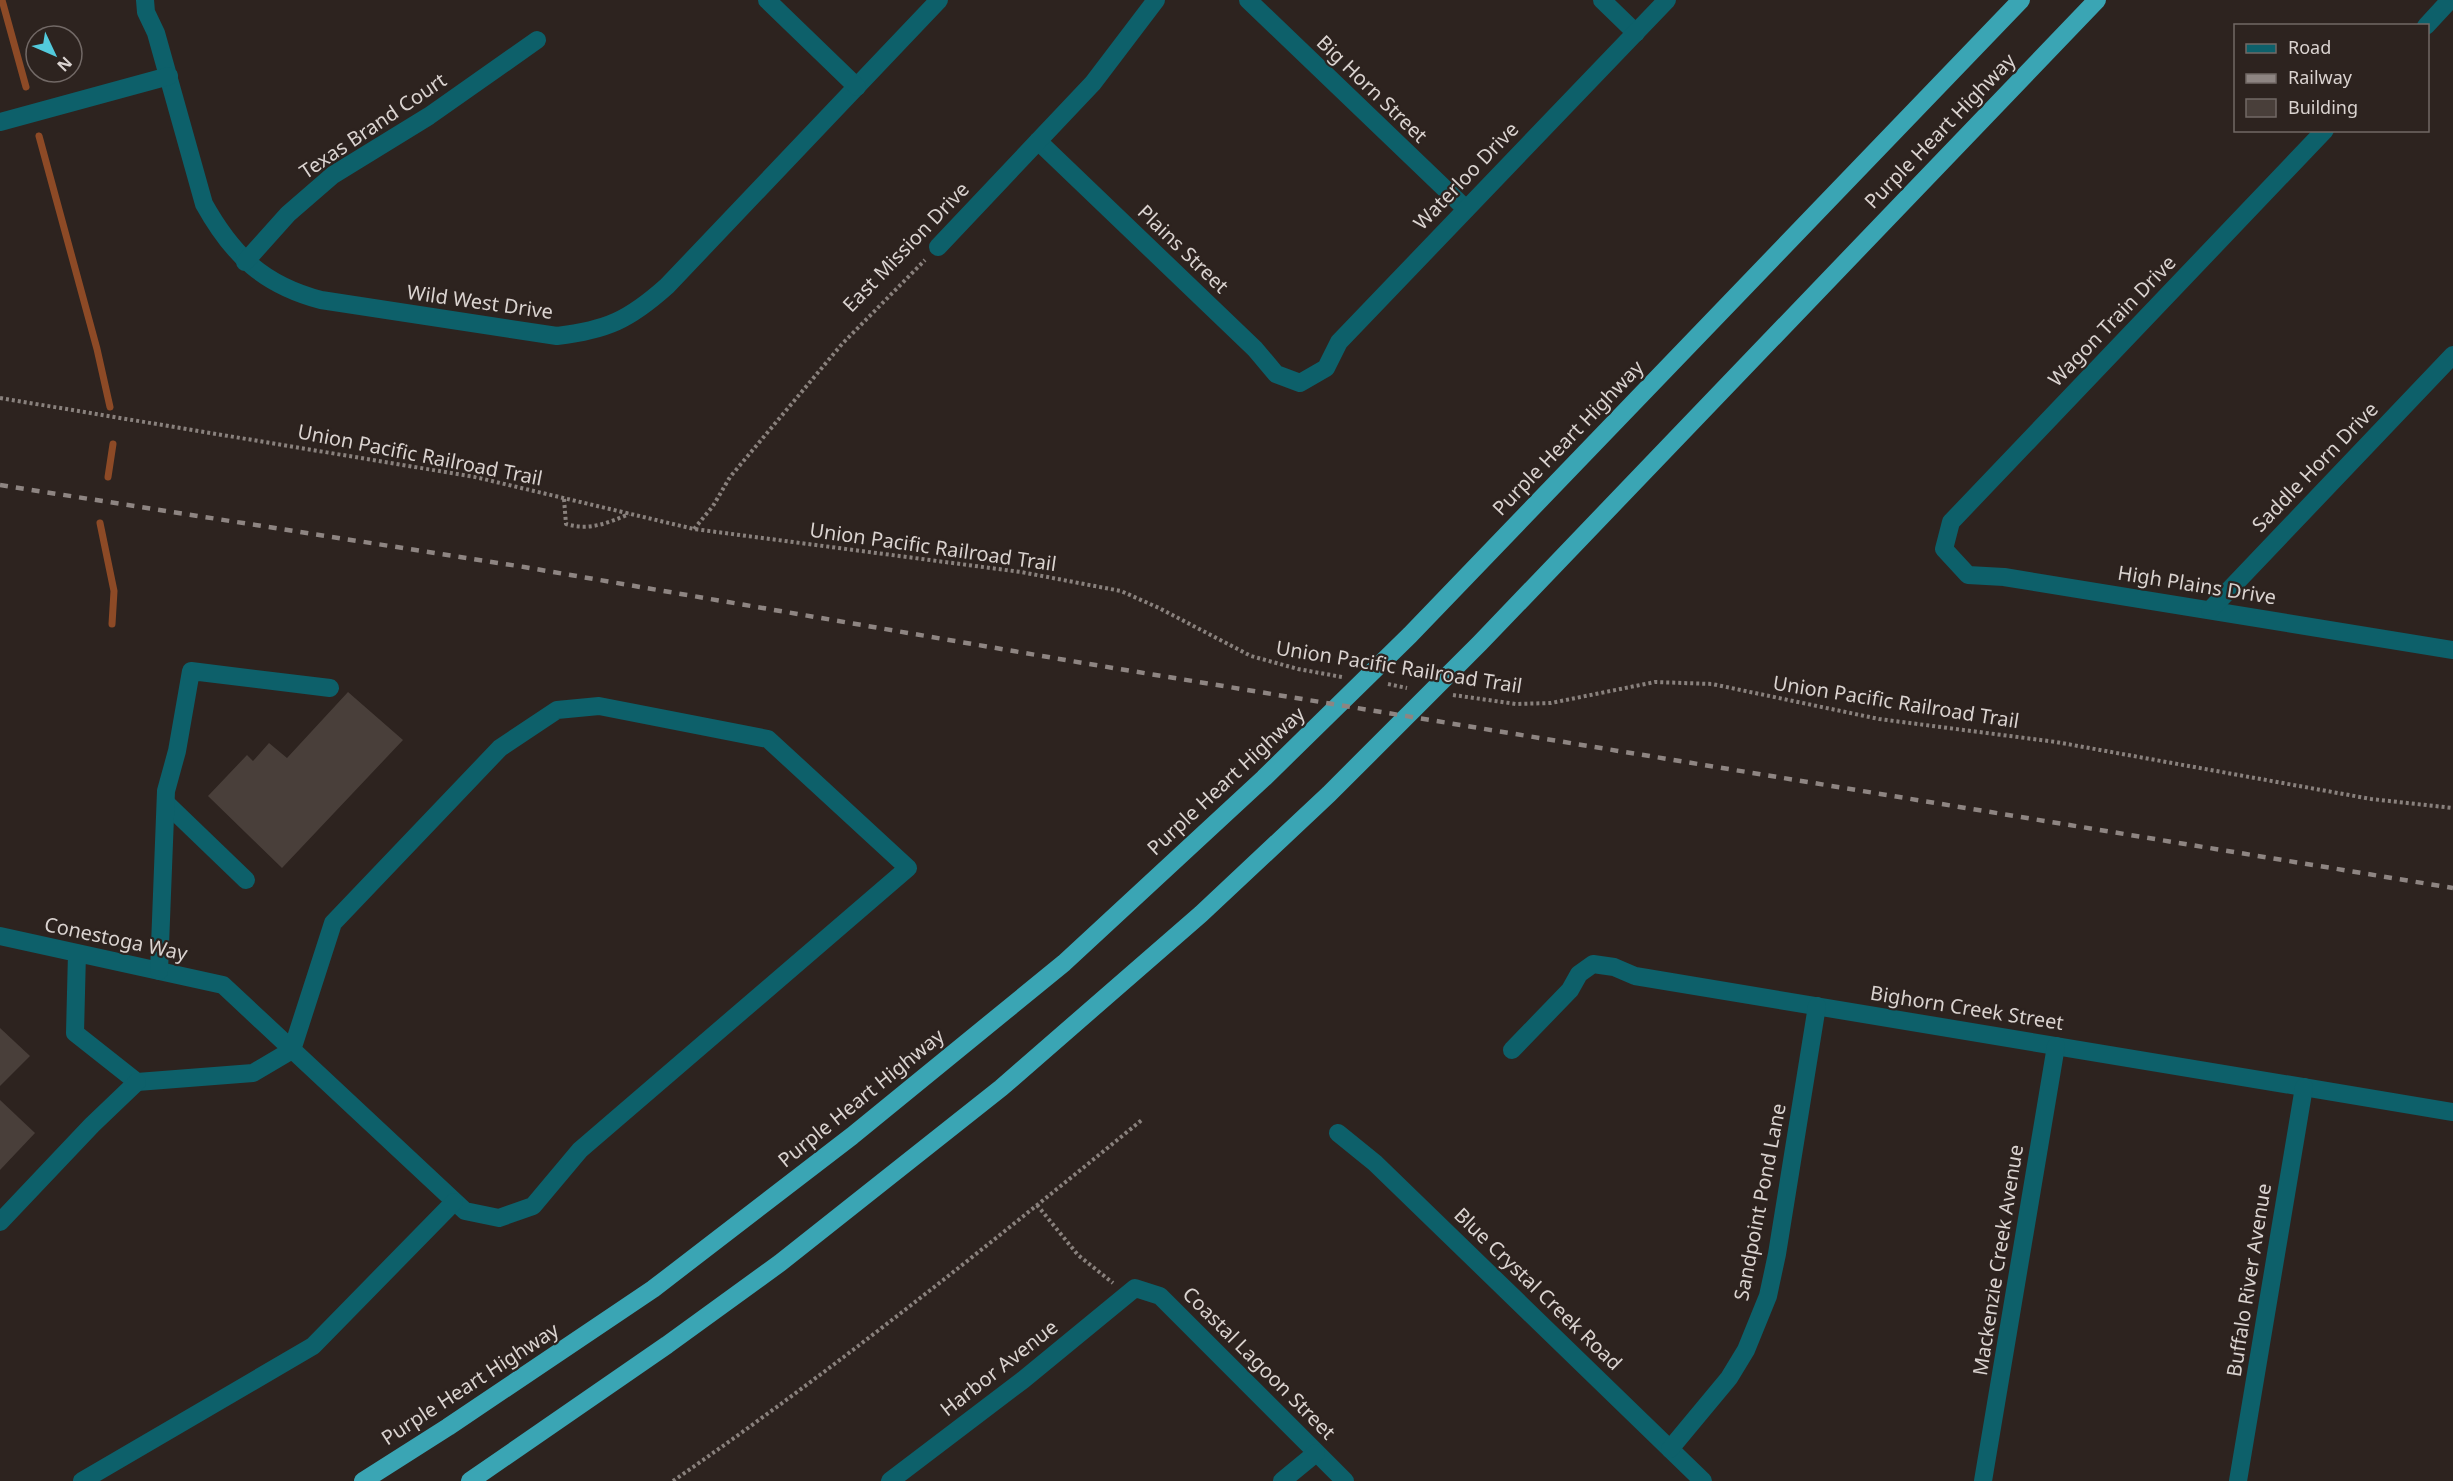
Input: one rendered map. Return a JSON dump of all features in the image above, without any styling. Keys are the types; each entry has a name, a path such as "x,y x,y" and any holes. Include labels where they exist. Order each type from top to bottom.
{"highway":[{"name":"Purple Heart Highway","path":"363,1481 448,1427 653,1289 852,1136 1064,963 1264,778 1410,635 2021,0"},
{"name":"Purple Heart Highway","path":"470,1481 668,1346 780,1263 942,1136 1141,968 1329,794 1480,643 2097,0"}],"street":[{"name":"Wild West Drive","path":"145,0 146,12 156,33 169,76 204,204 218,228 245,262 276,284 298,294 321,300 557,336 594,331 627,318 643,308 667,286 939,0"},
{"path":"767,0 857,87"},
{"name":"East Mission Drive","path":"938,247 1093,83 1156,0"},
{"name":"Big Horn Street","path":"1248,0 1466,209"},
{"path":"1602,0 1636,33"},
{"name":"Waterloo Drive","path":"1300,383 1326,368 1339,342 1667,0"},
{"path":"2428,24 2450,0"},
{"name":"Texas Brand Court","path":"245,262 288,214 333,176 429,116 537,40"},
{"path":"0,122 169,76"},
{"name":"Wagon Train Drive","path":"1944,549 1951,522 2323,132"},
{"name":"Plains Street","path":"1038,141 1255,349 1276,374 1300,383"},
{"name":"Saddle Horn Drive","path":"2210,610 2453,355"},
{"name":"High Plains Drive","path":"1944,549 1968,575 2004,577 2453,650"},
{"path":"159,971 166,802 191,671 330,688"},
{"path":"0,1222 92,1125 137,1082 253,1073 292,1050 333,923 500,748 557,710 598,706 768,739 908,868 580,1150 533,1206 499,1218 465,1211 292,1050"},
{"path":"166,802 246,880"},
{"name":"Conestoga Way","path":"0,936 223,985 292,1050"},
{"path":"77,953 75,1033 137,1082"},
{"name":"Bighorn Creek Street","path":"1512,1050 1570,990 1579,974 1593,964 1614,967 1635,976 2453,1112"},
{"name":"Sandpoint Pond Lane","path":"1670,1449 1729,1378 1746,1350 1768,1296 1779,1242 1817,1006"},
{"name":"Mackenzie Creek Avenue","path":"1983,1481 2056,1046"},
{"name":"Buffalo River Avenue","path":"2238,1481 2304,1087"},
{"name":"Blue Crystal Creek Road","path":"1338,1133 1375,1163 1703,1481"},
{"path":"82,1481 313,1347 454,1202"},
{"name":"Coastal Lagoon Street","path":"1134,1288 1160,1296 1345,1481"},
{"name":"Harbor Avenue","path":"890,1481 1023,1380 1134,1288"},
{"path":"1282,1481 1316,1453"}],"path":[{"name":"East Mission Drive","path":"694,529 713,506 730,477 842,344 938,247"},
{"name":"Union Pacific Railroad Trail","path":"0,399 475,477 694,529 1021,572 1121,591 1160,608 1251,656 1298,669 1344,677"},
{"path":"564,499 566,524 577,528 598,526 629,514"},
{"name":"Union Pacific Railroad Trail","path":"1448,694 1516,704 1551,703 1655,682 1712,684 1879,719 2056,742 2371,800 2453,808"},
{"name":"Union Pacific Railroad Trail","path":"1379,683 1414,689"},
{"path":"672,1481 813,1379 1037,1205 1143,1119"},
{"path":"1037,1205 1078,1255 1094,1270 1110,1282 1134,1288"}],"building":[{"path":"348,692 403,740 282,868 208,796 247,755 253,761 269,743 287,758"},
{"path":"0,1028 30,1056 0,1086"},
{"path":"0,1100 35,1133 0,1170"}],"waterway":[{"path":"2,0 26,87"},
{"path":"39,136 97,349 110,407"},
{"path":"108,477 113,444"},
{"path":"100,523 114,591 112,624"}],"railway":[{"path":"0,485 524,567 1083,663 2453,888"}]}
